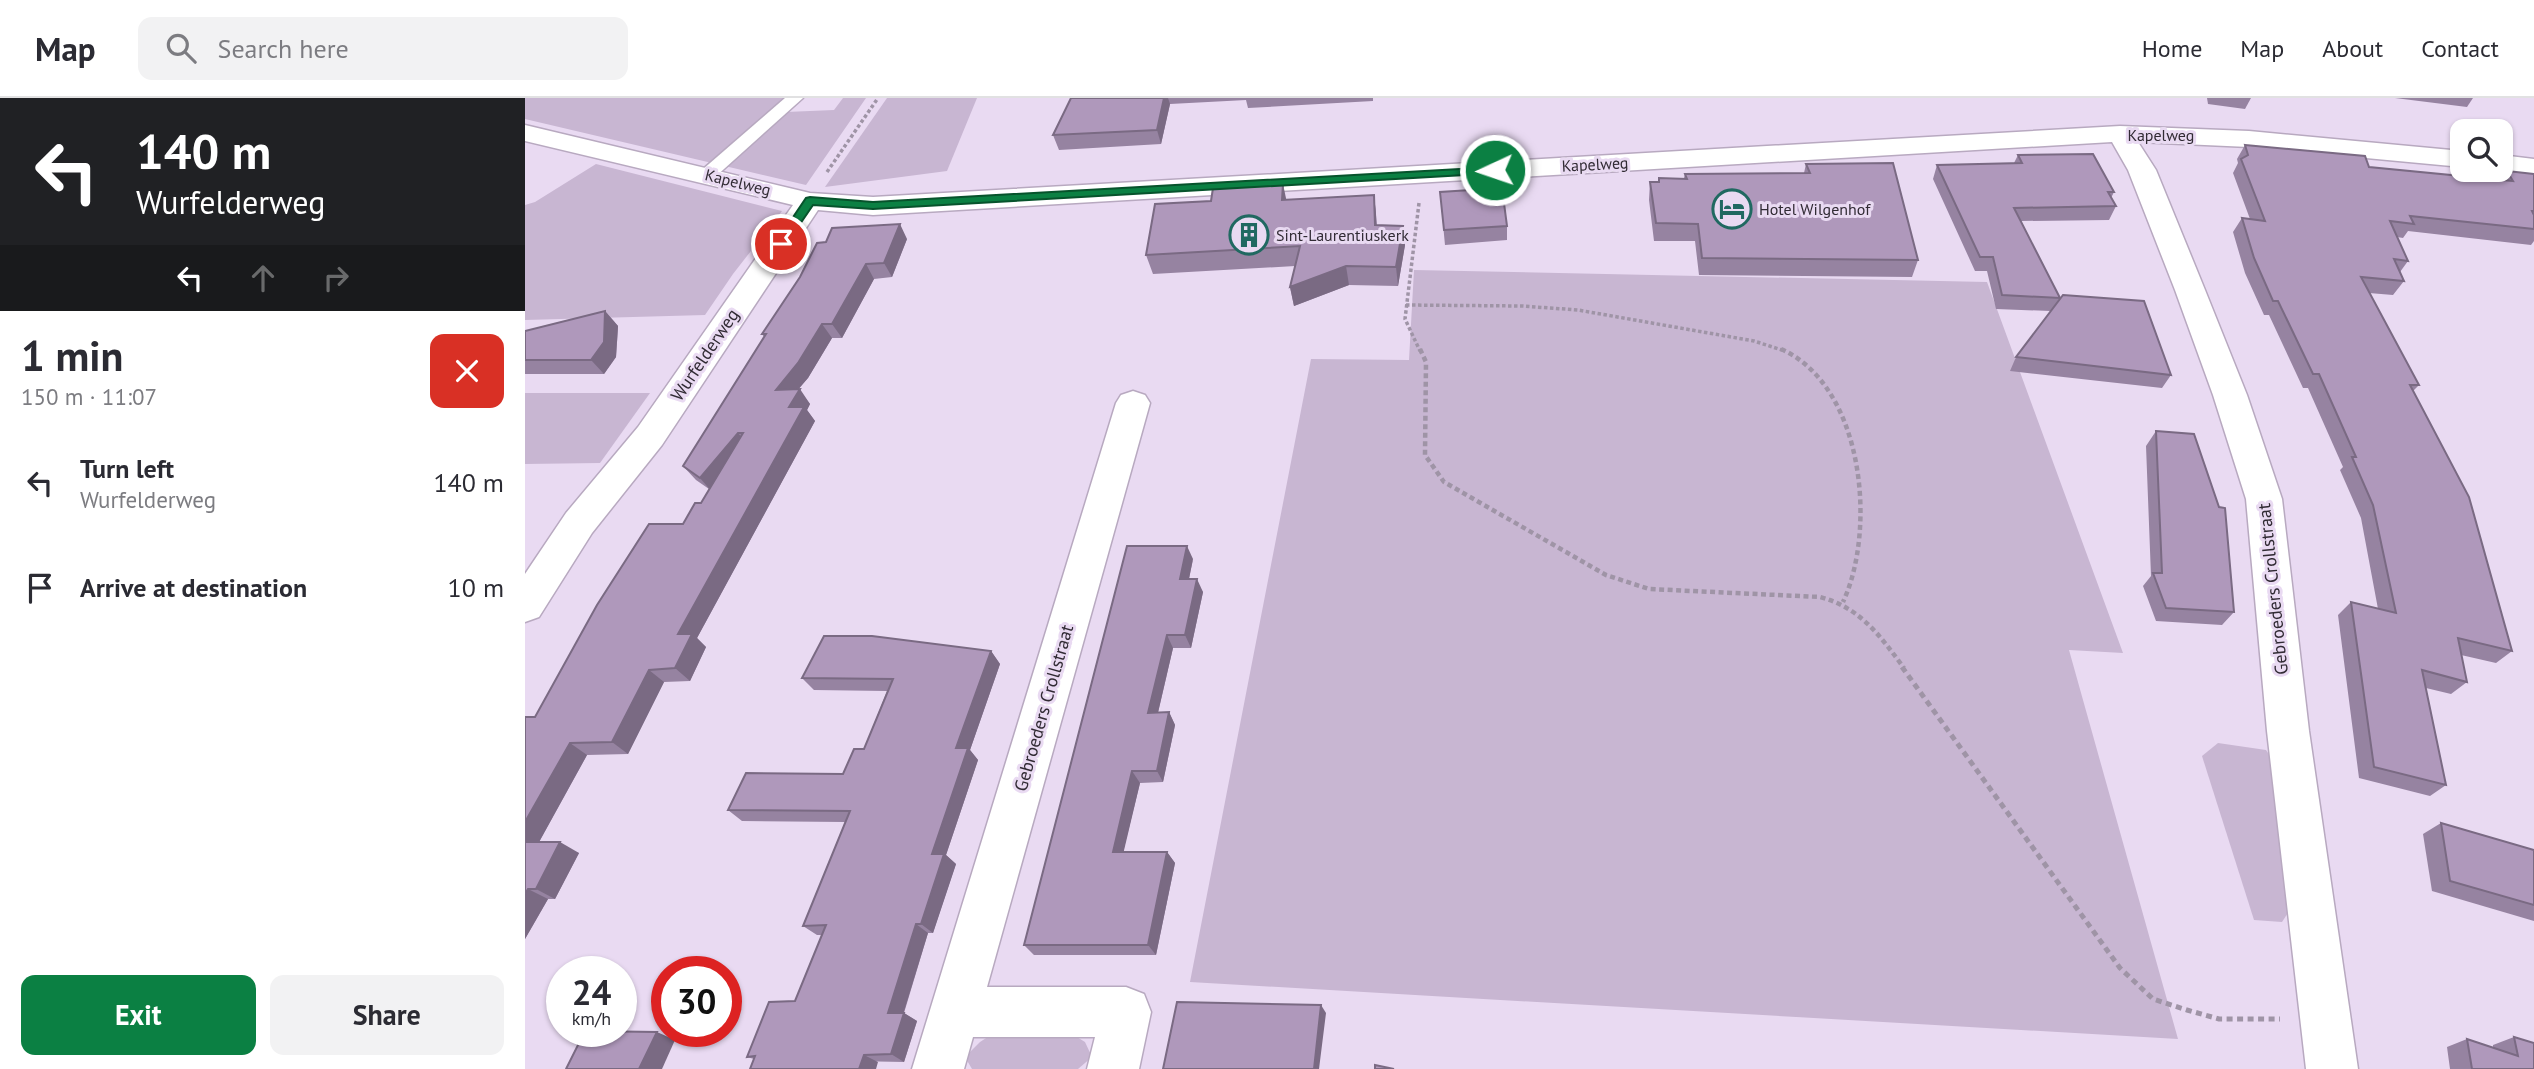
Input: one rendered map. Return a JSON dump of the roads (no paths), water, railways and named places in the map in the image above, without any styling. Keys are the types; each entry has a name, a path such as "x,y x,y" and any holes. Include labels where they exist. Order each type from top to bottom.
{"street":[{"name":"Kapelweg","path":"525,133 708,174 810,201 873,206 2120,134 2196,134 2450,158"},
{"name":"Gebroeders Crollstraat","path":"2120,134 2143,170 2230,395 2264,499 2288,731 2332,1069"},
{"path":"2513,164 2534,167"},
{"name":"Wurfelderweg","path":"525,606 579,523 650,436 810,201"},
{"name":"Gebroeders Crollstraat","path":"938,1069 1133,403"},
{"path":"954,1012 1126,1012 1113,1069"}],"lane":[{"path":"708,174 795,98"}],"place":[{"name":"Hotel Wilgenhof","path":"1732,209"},
{"name":"Sint-Laurentiuskerk","path":"1249,235"}]}
